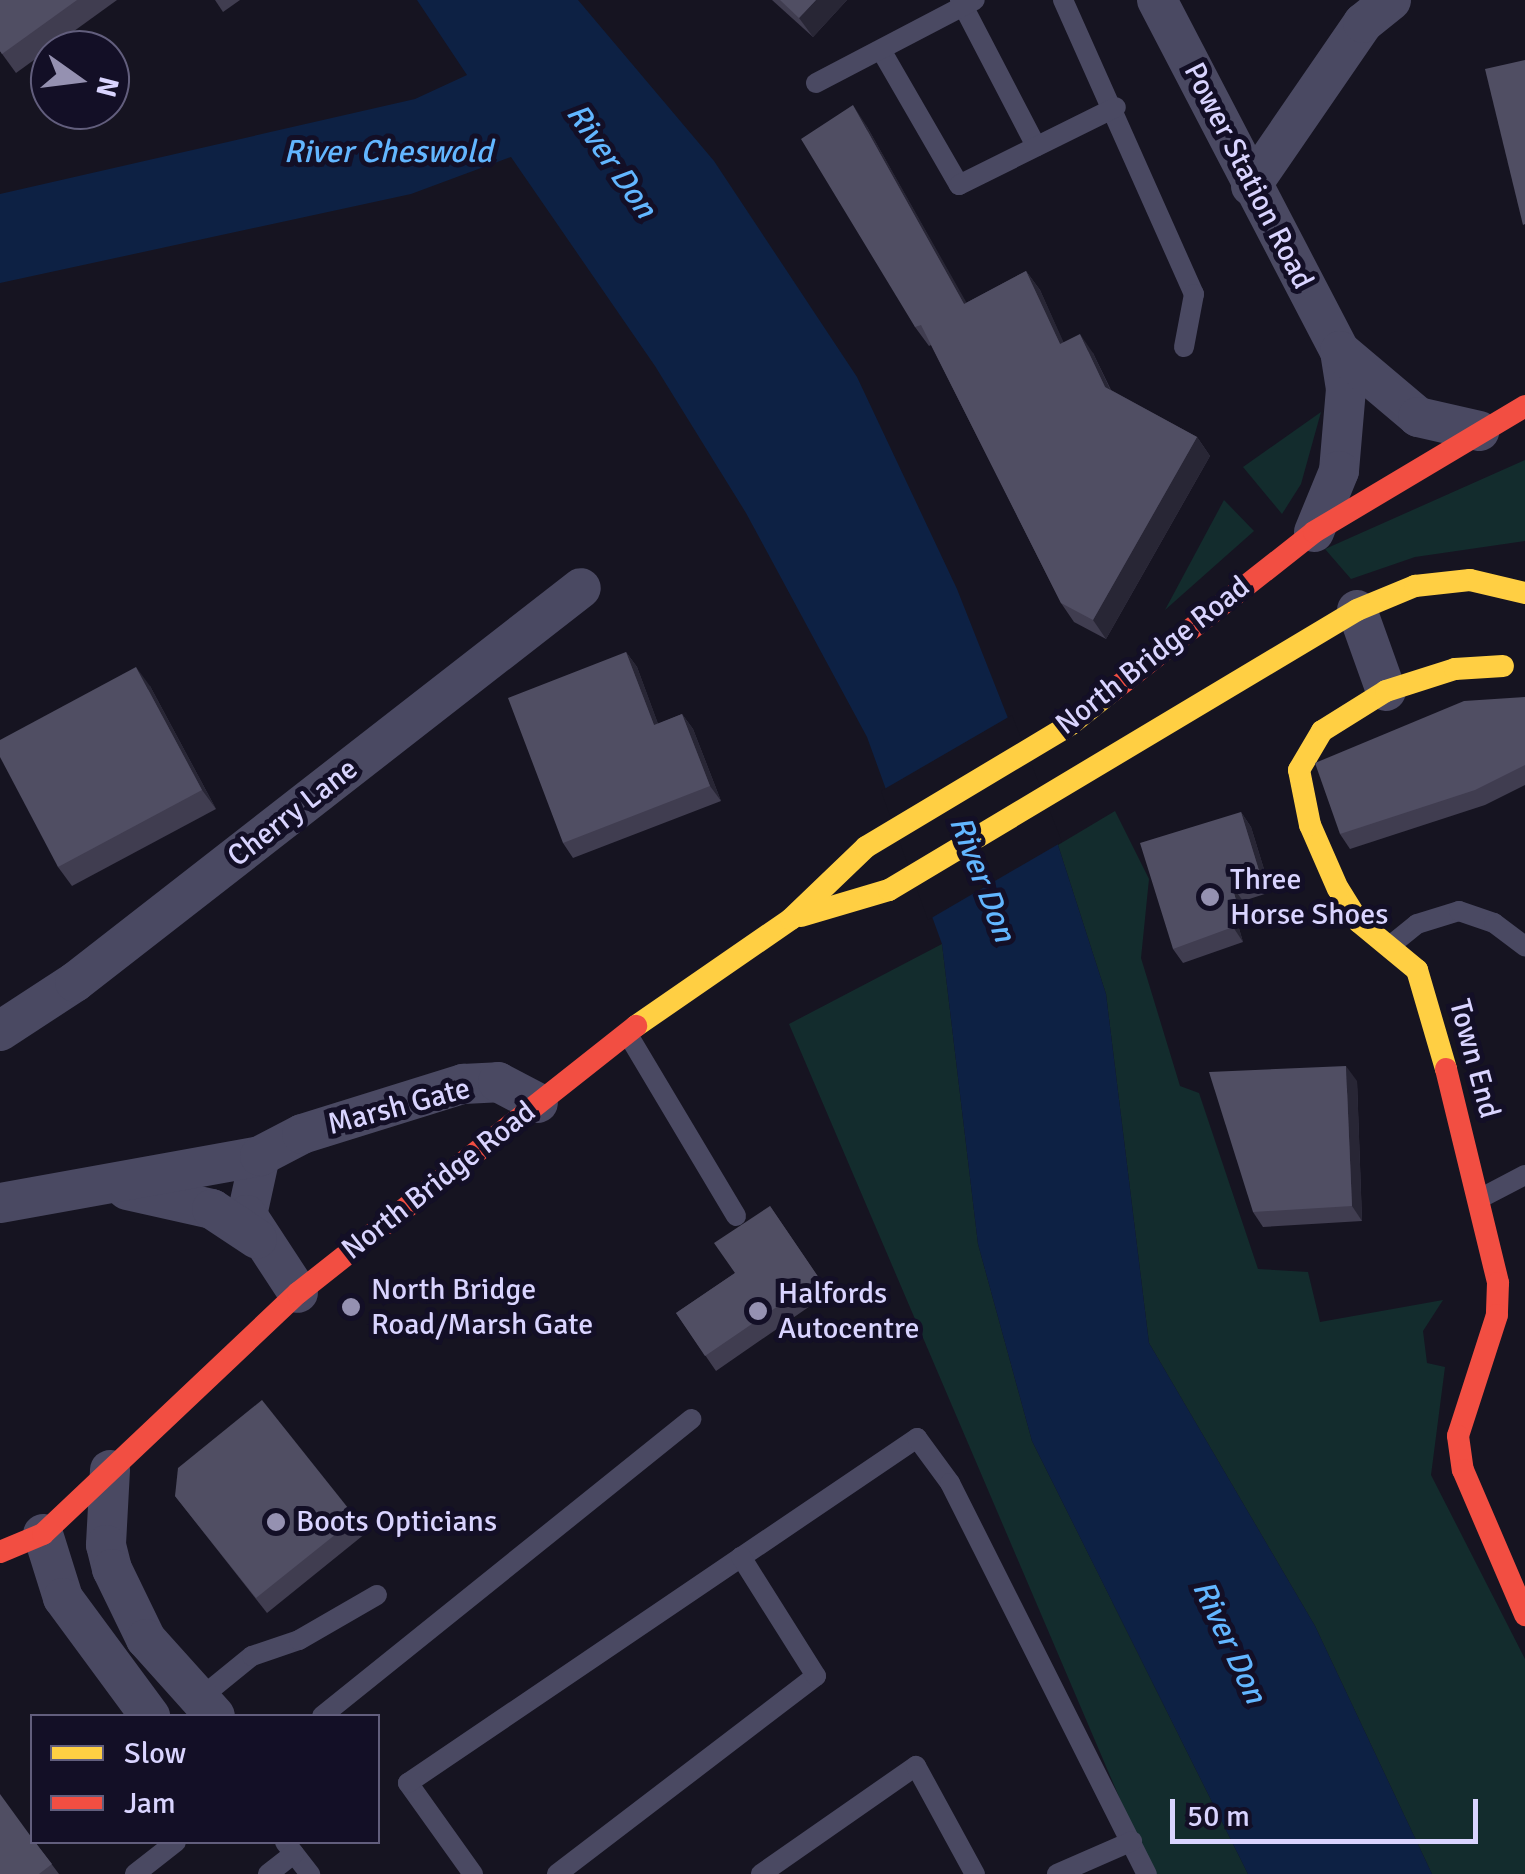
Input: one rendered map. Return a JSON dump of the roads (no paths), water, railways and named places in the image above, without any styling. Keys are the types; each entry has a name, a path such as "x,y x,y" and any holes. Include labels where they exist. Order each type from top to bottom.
{"street":[{"name":"Power Station Road","path":"1157,0 1340,352 1346,389 1339,471 1314,532"},
{"path":"1251,186 1364,23 1391,0"},
{"name":"Power Station Road","path":"1340,352 1418,417 1479,431"},
{"name":"North Bridge Road","path":"0,1576 298,1293 628,1033 719,965 791,919 866,847 1070,725 1314,532 1525,406"},
{"name":"North Bridge Road","path":"791,919 888,890 1357,610 1415,586 1470,580 1525,593"},
{"name":"Cherry Lane","path":"0,1032 76,982 581,588"},
{"path":"1357,610 1386,692"},
{"name":"Town End","path":"1504,666 1455,669 1386,692 1322,731 1299,770 1310,826 1338,889 1359,922 1417,970 1430,1001 1498,1283 1497,1316 1458,1436 1473,1499 1525,1616"},
{"name":"Marsh Gate","path":"0,1203 260,1156 302,1134 463,1084 498,1082 538,1103"},
{"name":"Marsh Gate","path":"260,1156 246,1214 258,1239 298,1293"},
{"name":"Marsh Gate","path":"108,1186 212,1210 258,1239"},
{"path":"110,1470 112,1569 146,1639 169,1665 176,1684 195,1711"},
{"path":"43,1534 63,1598 149,1714"},
{"name":"North Bridge Road","path":"0,1552 43,1534"}],"lane":[{"path":"1063,0 1116,107 1147,198 1194,294 1196,308 1184,348"},
{"path":"816,83 966,2 1036,146"},
{"path":"881,50 959,185 1116,107"},
{"path":"1389,946 1417,924 1458,911 1494,923 1525,946"},
{"path":"628,1033 736,1216"},
{"path":"1480,1199 1525,1175"},
{"path":"324,1714 692,1419"},
{"path":"473,1874 408,1783 917,1438 950,1483 1052,1696 1148,1874"},
{"path":"557,1874 816,1676 741,1557"},
{"path":"195,1711 252,1656 299,1640 377,1595"},
{"path":"761,1874 916,1766 976,1874"},
{"path":"1057,1874 1132,1840"},
{"path":"135,1874 173,1844"},
{"path":"268,1874 290,1848 310,1874"}],"water":[{"path":"417,0 578,0 714,161 857,377 957,589 1058,845 1106,994 1149,1343 1315,1626 1432,1874 1248,1874 1032,1441 978,1244 942,944 867,737 746,513 655,366 511,157 411,194 0,283 0,194 415,99 467,75"}],"place":[{"name":"Three Horse Shoes","path":"1210,897"},
{"name":"North Bridge Road/Marsh Gate","path":"351,1307"},
{"name":"Halfords Autocentre","path":"758,1311"},
{"name":"Boots Opticians","path":"276,1522"}],"water label":[{"name":"River Cheswold","path":"388,152"},
{"name":"River Don","path":"611,161"},
{"name":"River Don","path":"982,879"},
{"name":"River Don","path":"1229,1642"}]}
